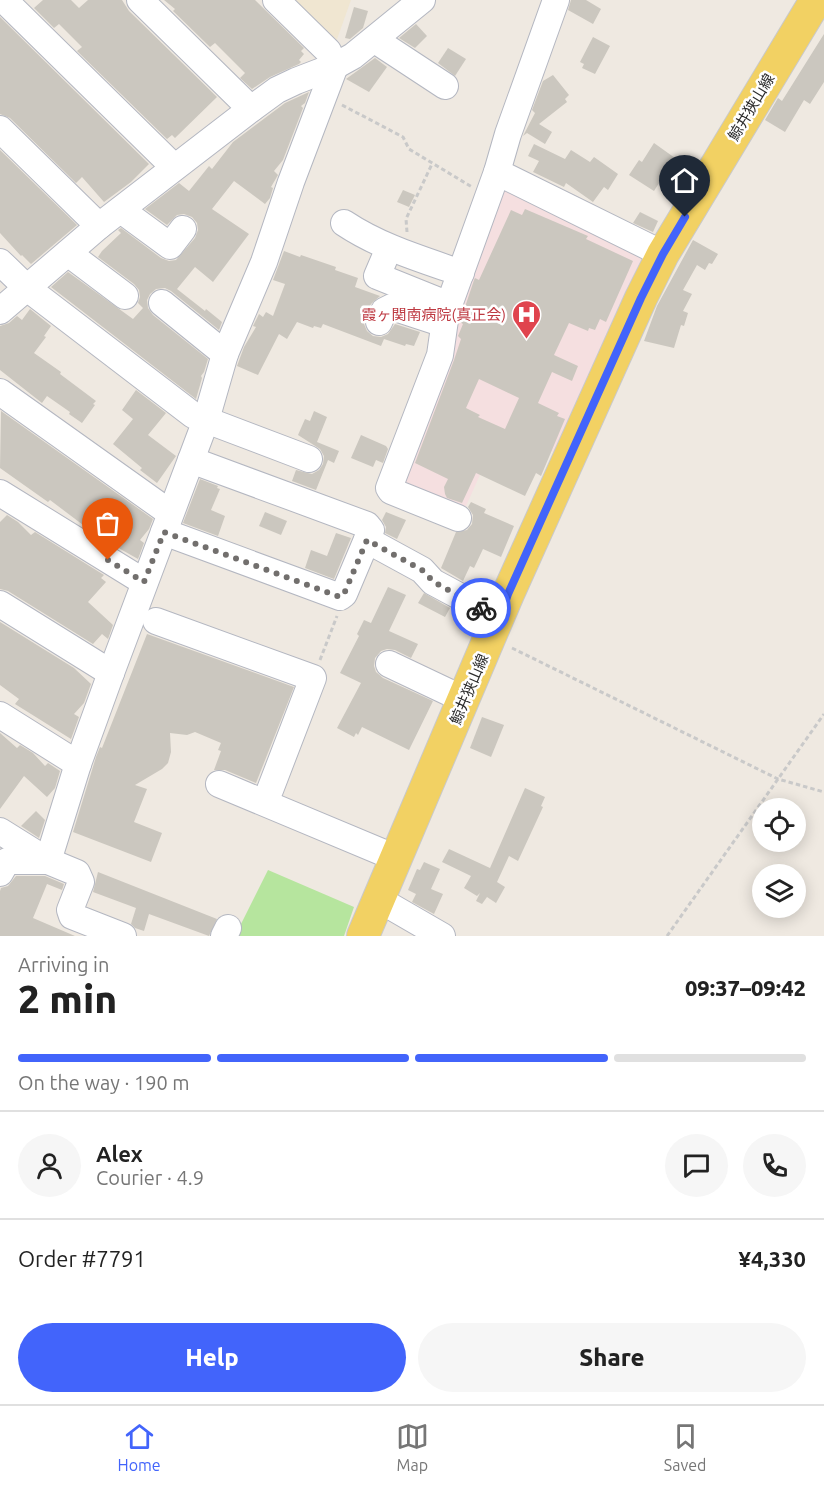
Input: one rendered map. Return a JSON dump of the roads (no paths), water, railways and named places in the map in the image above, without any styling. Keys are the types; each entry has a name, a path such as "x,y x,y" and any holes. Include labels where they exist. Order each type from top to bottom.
{"main road":[{"name":"鯨井狭山線","path":"363,936 542,520 663,254 816,0"}],"street":[{"path":"4,0 174,168"},
{"path":"140,0 251,109"},
{"path":"48,861 78,764 144,582 207,420 225,354 264,262 291,182 335,66 328,51 276,0"},
{"path":"0,312 99,226 251,109 278,90 353,56 422,0"},
{"path":"459,518 391,491 389,488 440,355 447,314 556,0"},
{"path":"375,40 445,86"},
{"path":"0,129 99,226"},
{"path":"497,172 663,254"},
{"path":"121,210 170,246 183,229"},
{"path":"344,223 364,237 398,242 461,273"},
{"path":"398,242 377,276 447,314"},
{"path":"68,253 125,296"},
{"path":"0,262 27,288 194,415 309,459"},
{"path":"162,303 225,354"},
{"path":"379,322 384,311 392,307 447,314"},
{"path":"0,392 167,523 340,597 343,596 371,530 367,525 191,460"},
{"path":"0,492 144,582"},
{"path":"367,540 422,570 434,582 495,628"},
{"path":"0,604 111,673"},
{"path":"156,621 313,678 267,796"},
{"path":"389,664 465,700"},
{"path":"0,715 78,764"},
{"path":"219,784 267,796 398,852"},
{"path":"0,831 48,861 77,873 81,882 70,910 72,916 123,936"},
{"path":"0,873 7,861 48,861"},
{"path":"378,899 442,936"}],"place":[{"name":"霞ヶ関南病院(真正会)","path":"527,340"}]}
